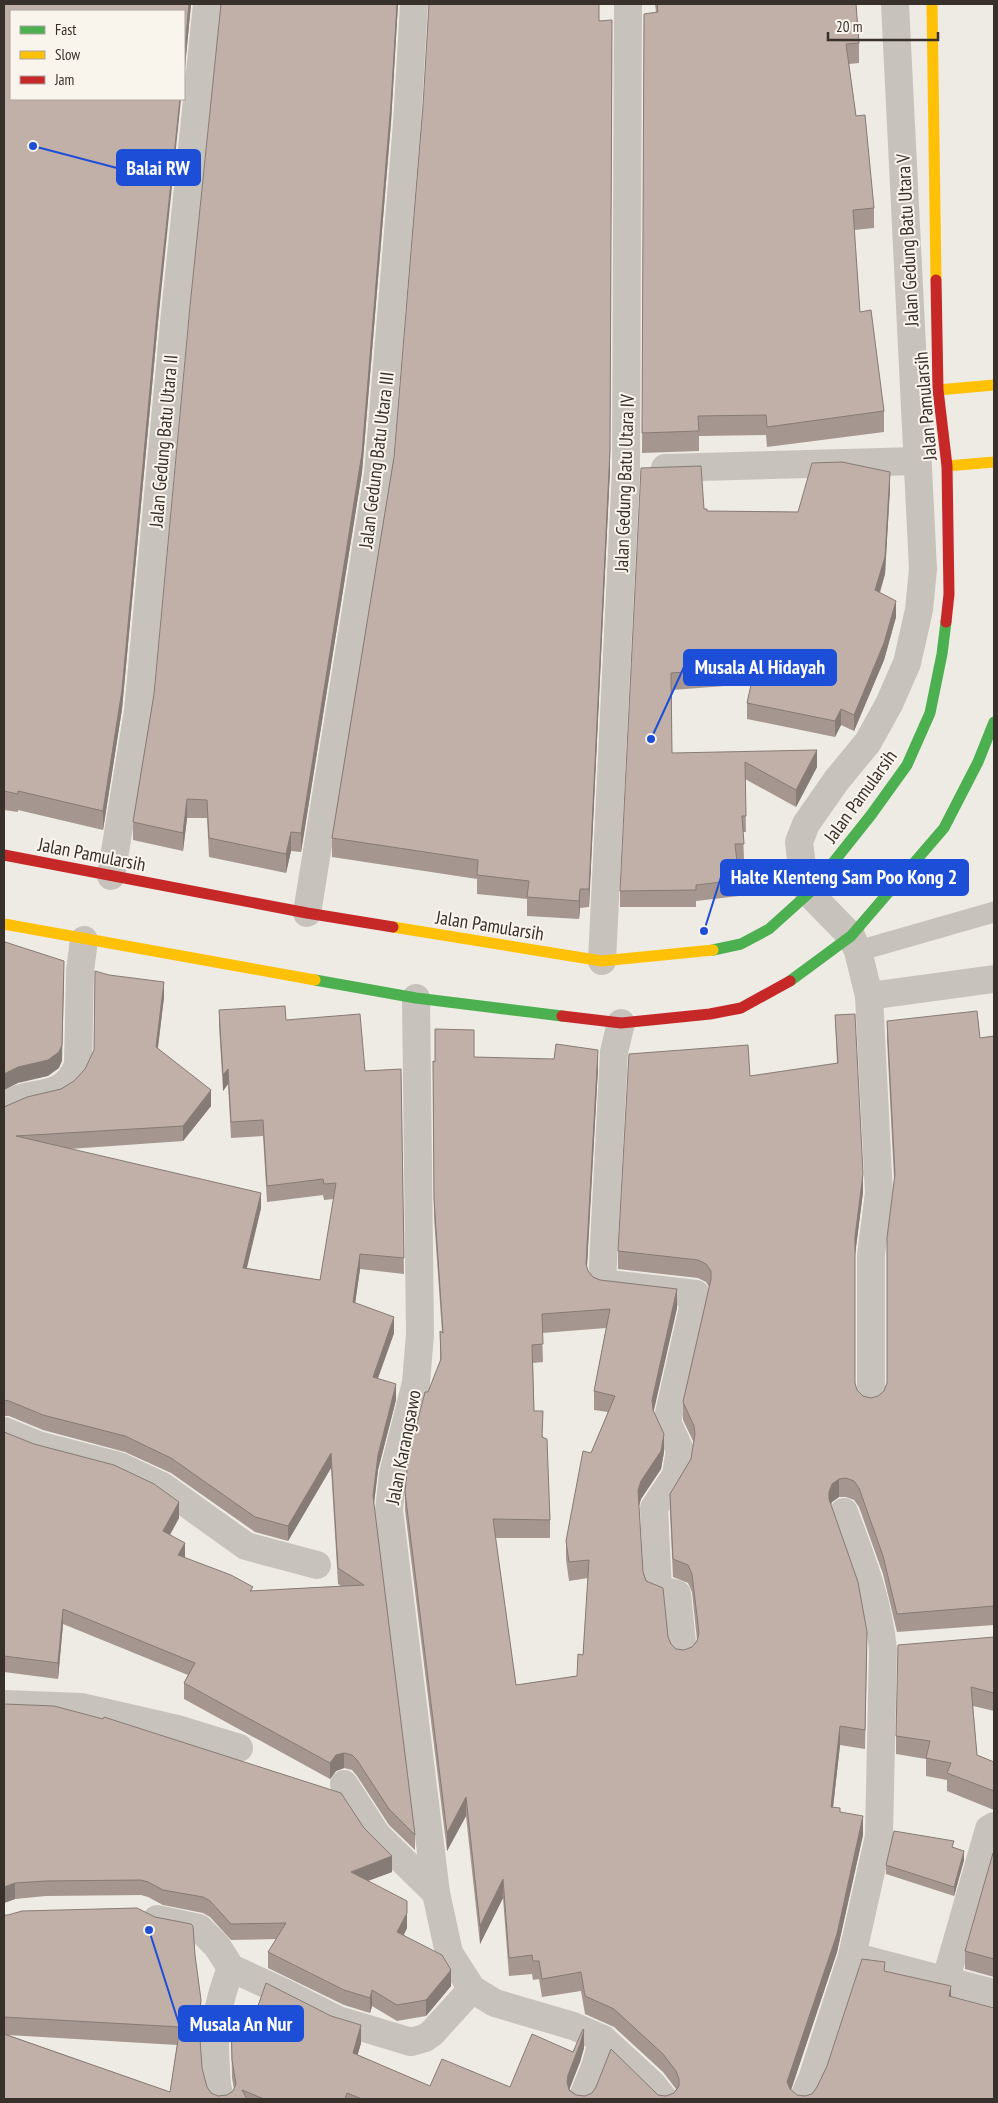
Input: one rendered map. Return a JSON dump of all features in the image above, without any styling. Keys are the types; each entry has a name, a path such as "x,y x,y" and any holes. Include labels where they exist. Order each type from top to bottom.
{"main road":[{"name":"Jalan Pamularsih","path":"4,855 307,913 602,961 704,952 741,944 769,929 808,893 871,815 907,765 930,713 942,654 949,594 947,466 938,390 932,4"},
{"path":"938,390 994,385"},
{"path":"947,466 994,462"},
{"path":"4,924 84,940 416,998 621,1022 710,1014 741,1008 784,986 855,944 944,828 978,762 994,722"}],"street":[{"name":"Jalan Gedung Batu Utara II","path":"111,876 138,711 174,323 207,4"},
{"name":"Jalan Gedung Batu Utara III","path":"307,913 378,474 407,123 414,4"},
{"name":"Jalan Gedung Batu Utara IV","path":"602,961 626,469 628,4"},
{"name":"Jalan Gedung Batu Utara V","path":"808,893 799,842 806,824 836,781 868,742 889,704 907,663 919,610 923,569 895,4"},
{"path":"626,469 917,461"},
{"path":"808,893 855,944 869,996 879,1193 872,1255 871,1401"},
{"path":"4,1107 15,1100 54,1091 74,1077 78,1065 80,971 84,940"},
{"path":"869,996 994,979"},
{"name":"Jalan Karangsawo","path":"416,998 420,1334 416,1383 393,1474 389,1510 436,1893 448,1953 472,1989"},
{"path":"621,1022 614,1052 602,1283 696,1294 667,1422 680,1450 676,1475 654,1508 658,1589 677,1594 683,1653"},
{"path":"4,1431 38,1445 119,1466 162,1486 246,1546 316,1565"},
{"path":"803,2099 812,2080 852,1956 879,1836 884,1649 880,1619 872,1587 844,1512"},
{"path":"884,1649 911,1646"},
{"path":"4,1704 81,1707 177,1728 239,1748"},
{"path":"344,1784 377,1835 436,1893"},
{"path":"946,1979 989,1829 994,1826"},
{"path":"131,1911 141,1911 158,1920 199,1928 217,1946 231,1968 338,2020 411,2042 425,2038 432,2032 472,1989 495,2003 573,2026 602,2039 652,2084 664,2099"},
{"path":"852,1956 994,1993"},
{"path":"221,2099 216,2079 216,2017 231,1968"},
{"path":"582,2099 595,2067 602,2039"}],"lane":[{"path":"855,944 994,912"}],"building":[{"path":"4,4 189,4 185,47 185,10 10,10 10,100 180,100 158,303 122,690 103,811 18,791 18,794 4,791"},
{"path":"221,4 397,4 391,103 362,453 301,833 291,832 286,854 209,838 207,800 187,799 183,833 133,822 154,694 190,306"},
{"path":"429,4 599,4 599,21 612,20 610,450 589,889 580,889 579,901 527,897 529,881 477,875 478,860 332,838 394,457 423,106"},
{"path":"657,4 856,4 859,43 846,44 856,116 865,115 874,208 853,210 860,312 871,310 884,411 767,427 766,415 698,416 699,431 642,433 644,14 658,12"},
{"path":"842,462 890,472 885,557 875,590 896,601 884,643 854,715 841,709 835,721 747,703 755,667 671,673 672,753 817,750 796,790 745,762 746,816 742,816 744,844 735,844 739,880 696,885 696,890 620,891 641,468 701,466 704,509 707,509 707,511 798,512 812,463"},
{"path":"5,942 64,961 62,1045 59,1052 48,1060 18,1067 4,1074 4,947"},
{"path":"95,971 109,975 164,982 156,1047 211,1090 183,1126 16,1136 261,1193 243,1268 320,1280 336,1183 324,1184 323,1179 267,1186 263,1120 231,1122 228,1069 223,1075 219,1010 285,1006 286,1020 360,1014 365,1071 401,1069 404,1258 360,1254 353,1302 394,1317 373,1377 396,1384 378,1455 373,1496 415,1835 389,1809 352,1755 344,1753 336,1755 330,1763 184,1683 195,1663 63,1609 58,1663 4,1656 4,1432 34,1444 114,1465 154,1484 179,1502 163,1531 185,1543 178,1555 231,1575 253,1587 250,1591 364,1585 338,1568 331,1453 288,1526 255,1517 171,1458 125,1436 43,1415 4,1400 4,1107 27,1097 61,1089 74,1081 85,1069 94,1050"},
{"path":"977,1011 980,1038 994,1036 994,1606 897,1614 883,1556 859,1488 854,1481 846,1478 839,1479 832,1484 829,1499 858,1582 867,1632 865,1730 840,1726 831,1807 840,1808 840,1812 863,1816 837,1934 787,2082 790,2089 797,2095 805,2096 812,2094 817,2087 827,2066 862,1959 885,1962 884,1971 951,1986 949,1996 994,2008 994,2099 362,2099 347,2093 345,2099 264,2099 242,2090 247,2099 4,2099 4,2034 170,2092 180,2027 4,2017 4,1915 22,1911 137,1908 155,1917 193,1926 201,2000 199,2023 202,2068 207,2087 211,2093 218,2096 227,2095 233,2091 236,2084 232,2060 231,2020 251,2026 266,1983 331,2016 361,2025 353,2053 430,2086 442,2059 510,2087 532,2034 573,2052 583,2029 567,2082 569,2090 576,2095 585,2096 592,2093 611,2049 658,2095 666,2096 674,2093 679,2086 679,2079 676,2071 663,2054 614,2009 585,1996 581,1972 542,1979 539,1961 533,1961 532,1955 509,1958 503,1879 480,1926 466,1797 447,1833 405,1492 408,1459 425,1392 428,1392 441,1359 440,1331 443,1333 434,1199 433,1061 435,1062 435,1029 474,1030 474,1057 554,1059 556,1044 598,1050 586,1264 588,1271 593,1277 600,1280 677,1289 652,1400 653,1410 664,1434 661,1451 641,1481 638,1490 643,1572 646,1581 663,1588 668,1637 676,1649 684,1650 692,1647 697,1641 699,1633 692,1574 688,1565 673,1559 670,1494 691,1459 695,1434 694,1426 683,1402 711,1279 711,1271 706,1264 698,1260 618,1251 629,1054 748,1045 750,1076 838,1063 835,1015 855,1014 863,1174 855,1237 855,1383 857,1390 863,1396 871,1398 878,1396 884,1391 887,1383 887,1238 895,1174 887,1021","holes":["610,1309 594,1391 615,1396 591,1453 583,1451 566,1541 569,1562 589,1560 583,1655 578,1654 577,1676 516,1685 493,1519 550,1520 547,1439 542,1437 543,1411 534,1411 532,1345 543,1344 542,1314"]},
{"path":"994,1637 994,1693 971,1687 977,1755 994,1762 994,1791 947,1773 951,1763 926,1758 930,1741 896,1736 898,1645"},
{"path":"4,1704 54,1706 103,1719 104,1717 341,1793 364,1828 392,1856 351,1872 407,1901 407,1913 397,1932 442,1955 451,1970 426,2000 397,2005 372,1990 370,1998 344,1990 268,1952 286,1923 231,1924 210,1901 203,1897 163,1890 141,1880 46,1881 15,1883 4,1887"},
{"path":"894,1831 954,1841 952,1847 964,1851 954,1887 886,1865"},
{"path":"994,1854 994,1959 965,1951"}],"traffic: fast":[{"path":"713,950 741,944 769,929 809,893 871,815 907,765 930,713 942,654 946,622"},
{"path":"790,981 851,936 944,828 978,762 994,722"},
{"path":"315,980 416,998 562,1016"}],"traffic: slow":[{"path":"932,4 936,280"},
{"path":"938,390 994,385"},
{"path":"947,466 994,462"},
{"path":"4,924 315,980"},
{"path":"393,927 602,961 713,950"}],"traffic: jam":[{"path":"936,280 938,390 947,466 949,594 946,622"},
{"path":"4,855 307,913 393,927"},
{"path":"562,1016 621,1023 710,1014 741,1008 790,981"}],"place":[{"name":"Balai RW","path":"33,146"},
{"name":"Musala Al Hidayah","path":"651,739"},
{"name":"Halte Klenteng Sam Poo Kong 2","path":"704,931"},
{"name":"Musala An Nur","path":"149,1930"}]}
